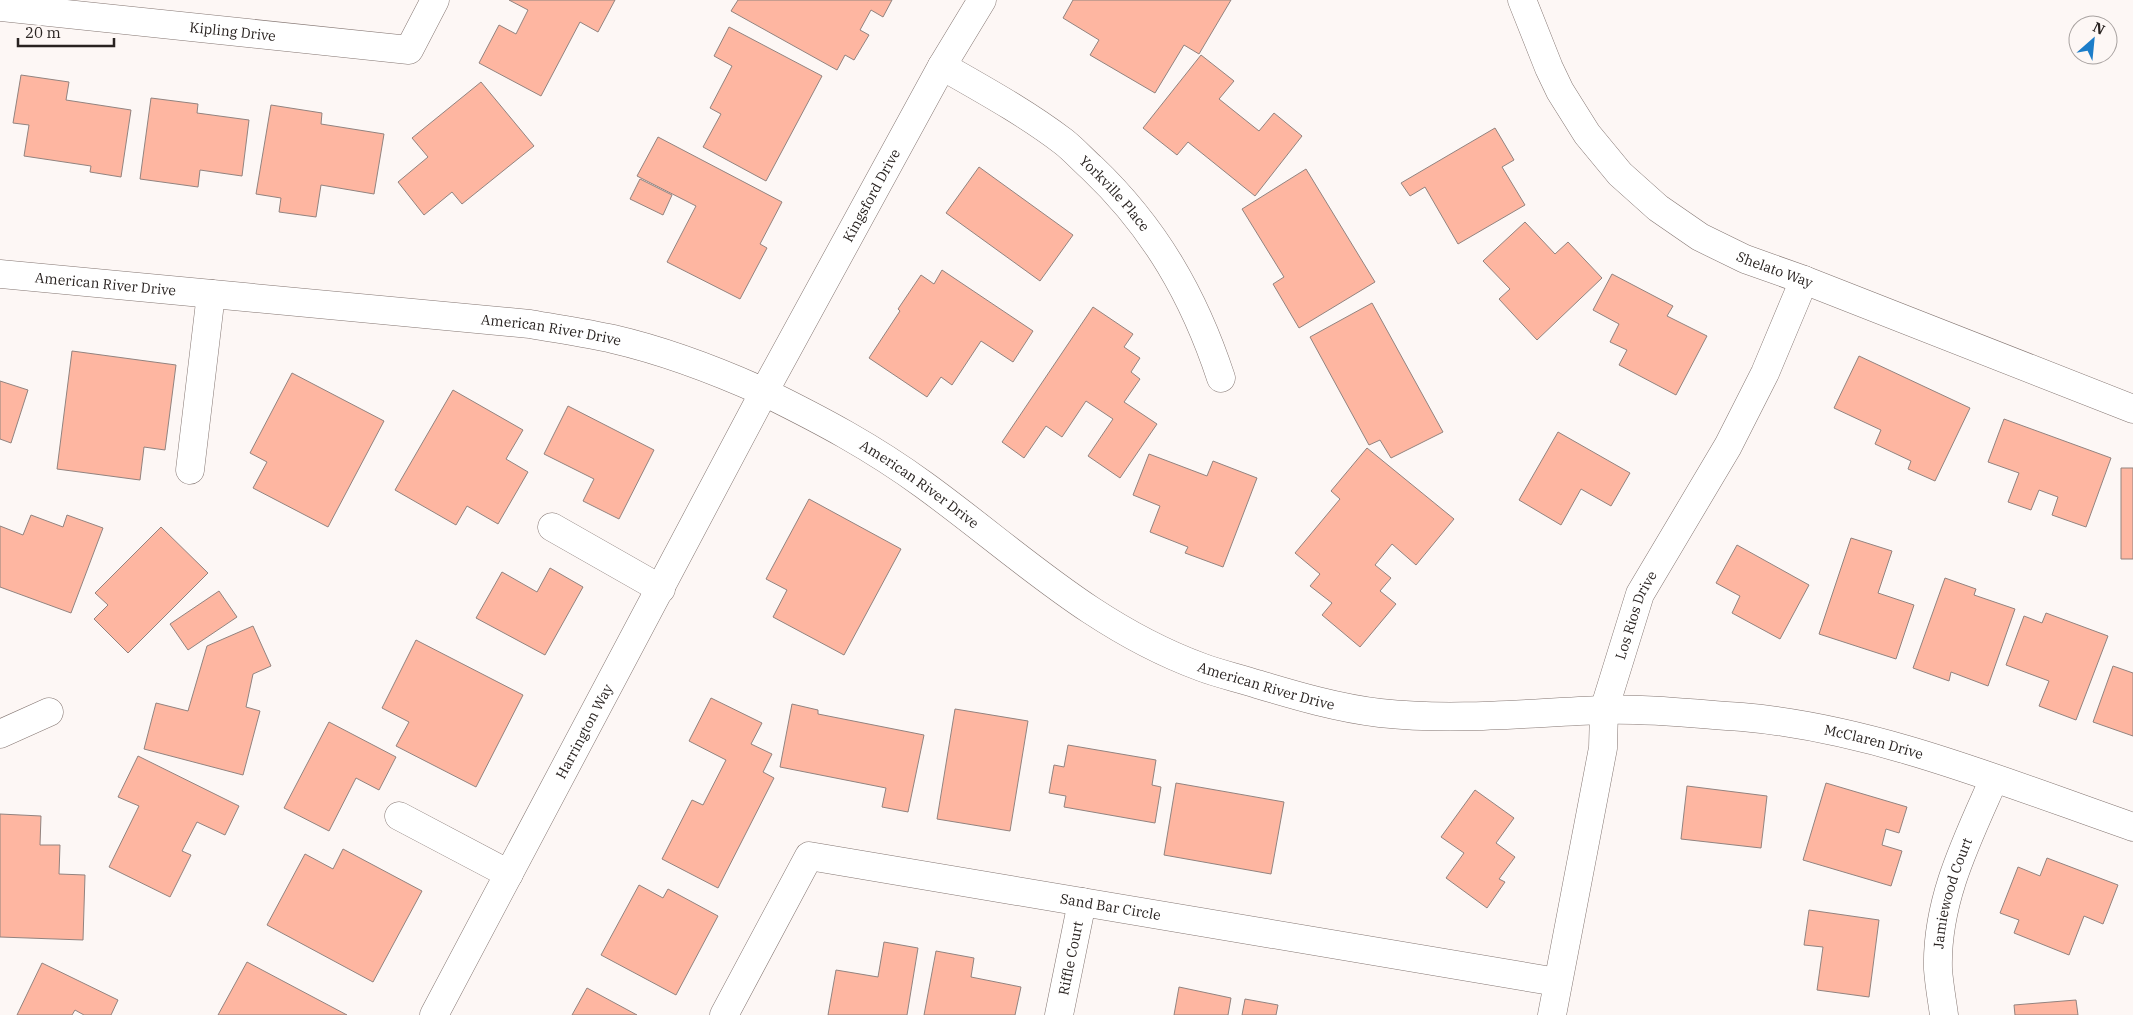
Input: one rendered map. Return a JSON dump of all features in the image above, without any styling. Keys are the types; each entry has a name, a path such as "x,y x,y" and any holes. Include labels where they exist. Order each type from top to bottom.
{"street":[{"name":"Kipling Drive","path":"0,7 409,50 435,0"},
{"name":"Kingsford Drive","path":"764,392 942,66 982,0"},
{"name":"Shelato Way","path":"1522,0 1549,68 1560,91 1586,134 1620,174 1658,208 1700,237 1745,259 1804,280 2133,409"},
{"name":"Yorkville Place","path":"942,66 1026,115 1050,132 1066,144 1118,194 1149,232 1176,273 1208,339 1222,378"},
{"name":"American River Drive","path":"0,274 530,324 612,339 666,354 718,372 764,392 855,438 924,484 1062,592 1128,635 1200,667 1306,698 1378,713 1451,717 1604,710"},
{"name":"Los Rios Drive","path":"1557,982 1603,748 1604,710 1640,594 1728,446 1765,373 1804,280"},
{"path":"190,470 211,294"},
{"name":"Harrington Way","path":"434,1015 764,392"},
{"path":"552,527 661,589"},
{"name":"McClaren Drive","path":"1604,710 1746,718 1809,726 1872,740 1994,779 2133,827"},
{"path":"0,734 49,712"},
{"name":"Jamiewood Court","path":"1944,1015 1938,970 1939,946 1946,900 1960,856 1994,779"},
{"path":"399,816 509,874"},
{"name":"Sand Bar Circle","path":"724,1015 808,856 1557,982"},
{"name":"Riffle Court","path":"1059,1015 1082,902"},
{"path":"1552,1015 1557,982"}],"building":[{"path":"509,0 615,0 598,32 580,22 541,96 479,63 499,25 516,34 528,10"},
{"path":"738,0 892,0 883,17 871,10 860,30 869,35 854,60 845,55 837,70 731,11"},
{"path":"1073,0 1231,0 1199,54 1184,45 1155,93 1090,55 1099,40 1063,18"},
{"path":"729,27 822,76 766,181 703,147 721,114 710,108 732,66 714,56"},
{"path":"1201,55 1234,81 1219,99 1259,131 1274,113 1302,136 1255,196 1188,142 1177,155 1143,128"},
{"path":"21,75 69,82 66,100 131,110 121,177 90,172 91,166 24,156 29,125 13,123"},
{"path":"481,82 534,146 462,204 452,192 424,215 398,182 428,157 412,138"},
{"path":"151,98 198,104 197,113 249,120 242,176 200,170 198,187 140,179"},
{"path":"271,105 322,113 321,124 384,134 374,194 321,185 316,217 279,212 281,198 256,194"},
{"path":"1495,128 1514,160 1502,167 1525,205 1458,244 1425,187 1410,196 1401,183"},
{"path":"658,137 782,202 760,244 767,248 740,299 667,262 696,206 637,176"},
{"path":"979,167 1073,235 1040,281 946,213"},
{"path":"1306,169 1375,282 1299,328 1273,284 1284,277 1242,209"},
{"path":"640,179 672,195 663,215 630,199"},
{"path":"1525,222 1555,254 1568,242 1602,278 1537,340 1499,299 1510,289 1483,261"},
{"path":"942,270 1033,331 1013,362 981,341 952,385 941,377 927,397 869,358 921,275 934,284"},
{"path":"1612,274 1673,306 1667,316 1707,336 1676,395 1619,365 1627,350 1610,342 1619,324 1593,310"},
{"path":"1372,303 1443,432 1391,458 1380,440 1369,445 1310,337"},
{"path":"1093,307 1133,334 1124,347 1140,358 1131,372 1140,379 1124,402 1157,424 1120,478 1088,456 1113,419 1086,401 1062,437 1046,426 1024,458 1002,442"},
{"path":"72,351 176,365 165,450 144,447 140,480 57,469"},
{"path":"1859,356 1970,408 1935,481 1908,469 1911,461 1875,444 1881,430 1834,408"},
{"path":"292,373 384,421 328,527 253,488 267,462 250,453"},
{"path":"0,381 28,390 11,443 0,439"},
{"path":"453,390 523,430 506,459 528,472 498,524 467,506 456,525 395,490"},
{"path":"568,406 654,450 619,519 583,501 594,479 544,454"},
{"path":"2004,419 2111,458 2086,527 2052,515 2058,497 2039,490 2031,510 2008,502 2019,473 1988,462"},
{"path":"1558,432 1630,473 1611,506 1581,489 1561,525 1519,500"},
{"path":"1367,448 1454,519 1416,565 1392,544 1375,565 1391,578 1380,591 1396,604 1360,647 1322,615 1332,603 1310,586 1320,574 1295,553 1340,499 1331,491"},
{"path":"1149,454 1207,476 1213,461 1257,478 1223,567 1185,553 1188,547 1150,532 1160,506 1133,495"},
{"path":"2121,468 2133,468 2133,559 2121,559"},
{"path":"809,499 901,549 844,655 773,617 787,590 766,579"},
{"path":"31,515 63,527 67,515 103,528 71,613 0,587 0,526 23,535"},
{"path":"161,527 208,573 128,653 94,619 108,605 95,593"},
{"path":"1851,538 1892,551 1878,593 1914,605 1896,659 1819,634"},
{"path":"1737,545 1809,585 1780,639 1732,613 1740,596 1716,583"},
{"path":"550,568 583,587 545,655 476,618 502,572 537,592"},
{"path":"1945,578 1976,589 1974,595 2015,609 1988,686 1951,672 1949,681 1913,668"},
{"path":"219,591 237,617 188,650 170,624"},
{"path":"2046,613 2108,636 2076,720 2039,706 2049,681 2006,665 2024,616 2042,623"},
{"path":"253,626 271,666 253,674 246,707 260,711 243,775 144,749 156,703 188,711 207,646"},
{"path":"416,640 523,695 476,787 396,746 409,722 382,708"},
{"path":"2113,666 2133,673 2133,736 2093,722"},
{"path":"711,698 762,723 751,744 772,754 763,772 774,778 718,888 662,859 692,800 703,805 726,760 689,741"},
{"path":"792,704 818,710 818,714 924,735 908,812 882,807 886,788 780,767"},
{"path":"955,709 1028,721 1010,831 937,819"},
{"path":"329,722 396,757 379,790 356,778 329,831 284,808"},
{"path":"1068,745 1156,760 1152,785 1161,787 1155,823 1064,807 1066,796 1049,793 1054,765 1064,767"},
{"path":"138,756 239,806 225,835 197,822 182,851 191,855 170,897 109,867 139,806 118,797"},
{"path":"1176,783 1284,802 1271,874 1164,855"},
{"path":"1826,783 1907,807 1899,833 1886,829 1882,845 1902,851 1891,886 1803,860"},
{"path":"1687,786 1767,796 1761,848 1681,839"},
{"path":"1475,790 1514,818 1496,843 1515,857 1499,879 1505,882 1487,908 1446,878 1464,853 1441,837"},
{"path":"0,814 41,816 40,845 60,845 59,874 85,875 83,940 0,937"},
{"path":"343,849 422,891 373,982 267,925 305,854 333,869"},
{"path":"2047,858 2118,885 2103,924 2084,916 2069,955 2014,933 2019,920 2000,913 2018,867 2040,876"},
{"path":"639,885 663,898 668,889 718,916 676,995 601,955"},
{"path":"1809,910 1879,920 1869,997 1817,990 1823,947 1804,945"},
{"path":"884,942 918,948 907,1015 828,1015 836,970 878,977"},
{"path":"936,951 974,958 971,977 1021,987 1015,1015 924,1015"},
{"path":"247,962 347,1015 218,1015"},
{"path":"42,963 118,1000 111,1015 84,1015 75,1010 72,1015 17,1015"},
{"path":"1179,987 1231,998 1228,1015 1174,1015"},
{"path":"587,988 637,1015 572,1015"},
{"path":"1245,999 1278,1005 1276,1015 1242,1015"},
{"path":"2076,1000 2078,1015 2015,1015 2014,1005"}]}
